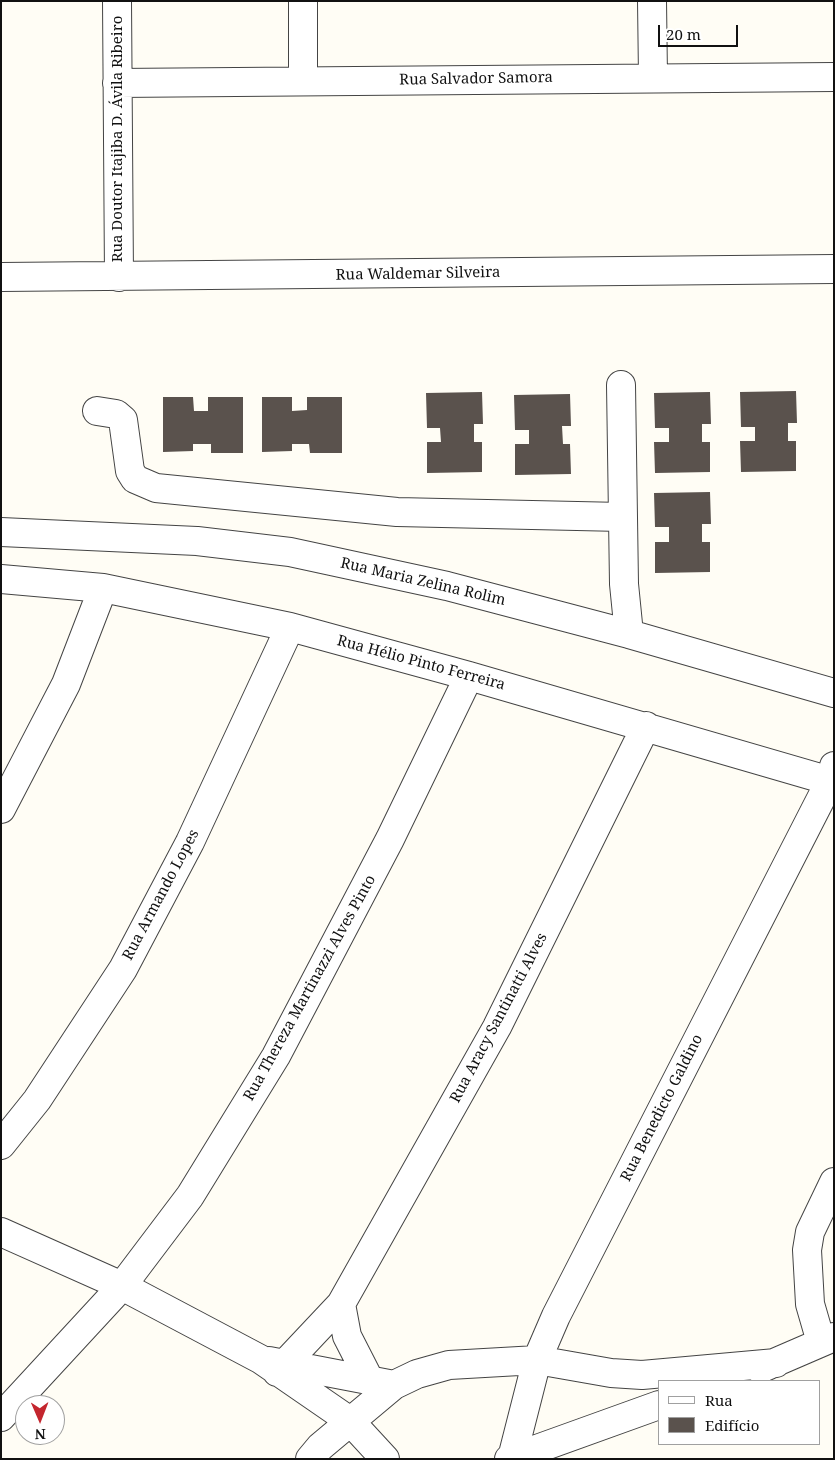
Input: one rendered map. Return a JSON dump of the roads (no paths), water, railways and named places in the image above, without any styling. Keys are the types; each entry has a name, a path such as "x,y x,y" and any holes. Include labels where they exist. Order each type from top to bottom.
{"street":[{"name":"Rua Doutor Itajiba D. Ávila Ribeiro","path":"117,1 119,276"},
{"path":"303,1 303,80"},
{"path":"652,1 653,77"},
{"name":"Rua Salvador Samora","path":"118,83 653,77 834,77"},
{"name":"Rua Waldemar Silveira","path":"1,277 834,269"},
{"path":"621,385 624,584 629,634"},
{"path":"97,411 116,414 123,420 130,471 135,479 156,488 398,512 622,516"},
{"name":"Rua Maria Zelina Rolim","path":"1,532 197,541 290,552 447,586 629,634 834,693"},
{"name":"Rua Hélio Pinto Ferreira","path":"1,579 103,588 290,627 832,776"},
{"path":"1,809 66,684 103,588"},
{"name":"Rua Armando Lopes","path":"1,1145 37,1100 123,969 190,842 290,627"},
{"name":"Rua Thereza Martinazzi Alves Pinto","path":"1,1416 122,1286 190,1196 276,1056 390,839 469,676"},
{"name":"Rua Aracy Santinatti Alves","path":"273,1365 341,1304 497,1027 646,726"},
{"name":"Rua Benedicto Galdino","path":"511,1458 537,1360 556,1316 832,776"},
{"path":"729,1380 776,1363 827,1339 810,1304 807,1250 810,1232 834,1182"},
{"path":"1,1232 122,1286 273,1365 350,1421 385,1459"},
{"path":"341,1304 347,1336 382,1383"},
{"path":"273,1365 382,1383 449,1365 537,1360 611,1373 642,1375 776,1363"},
{"path":"310,1459 350,1421 382,1383"},
{"path":"511,1458 658,1405"}]}
